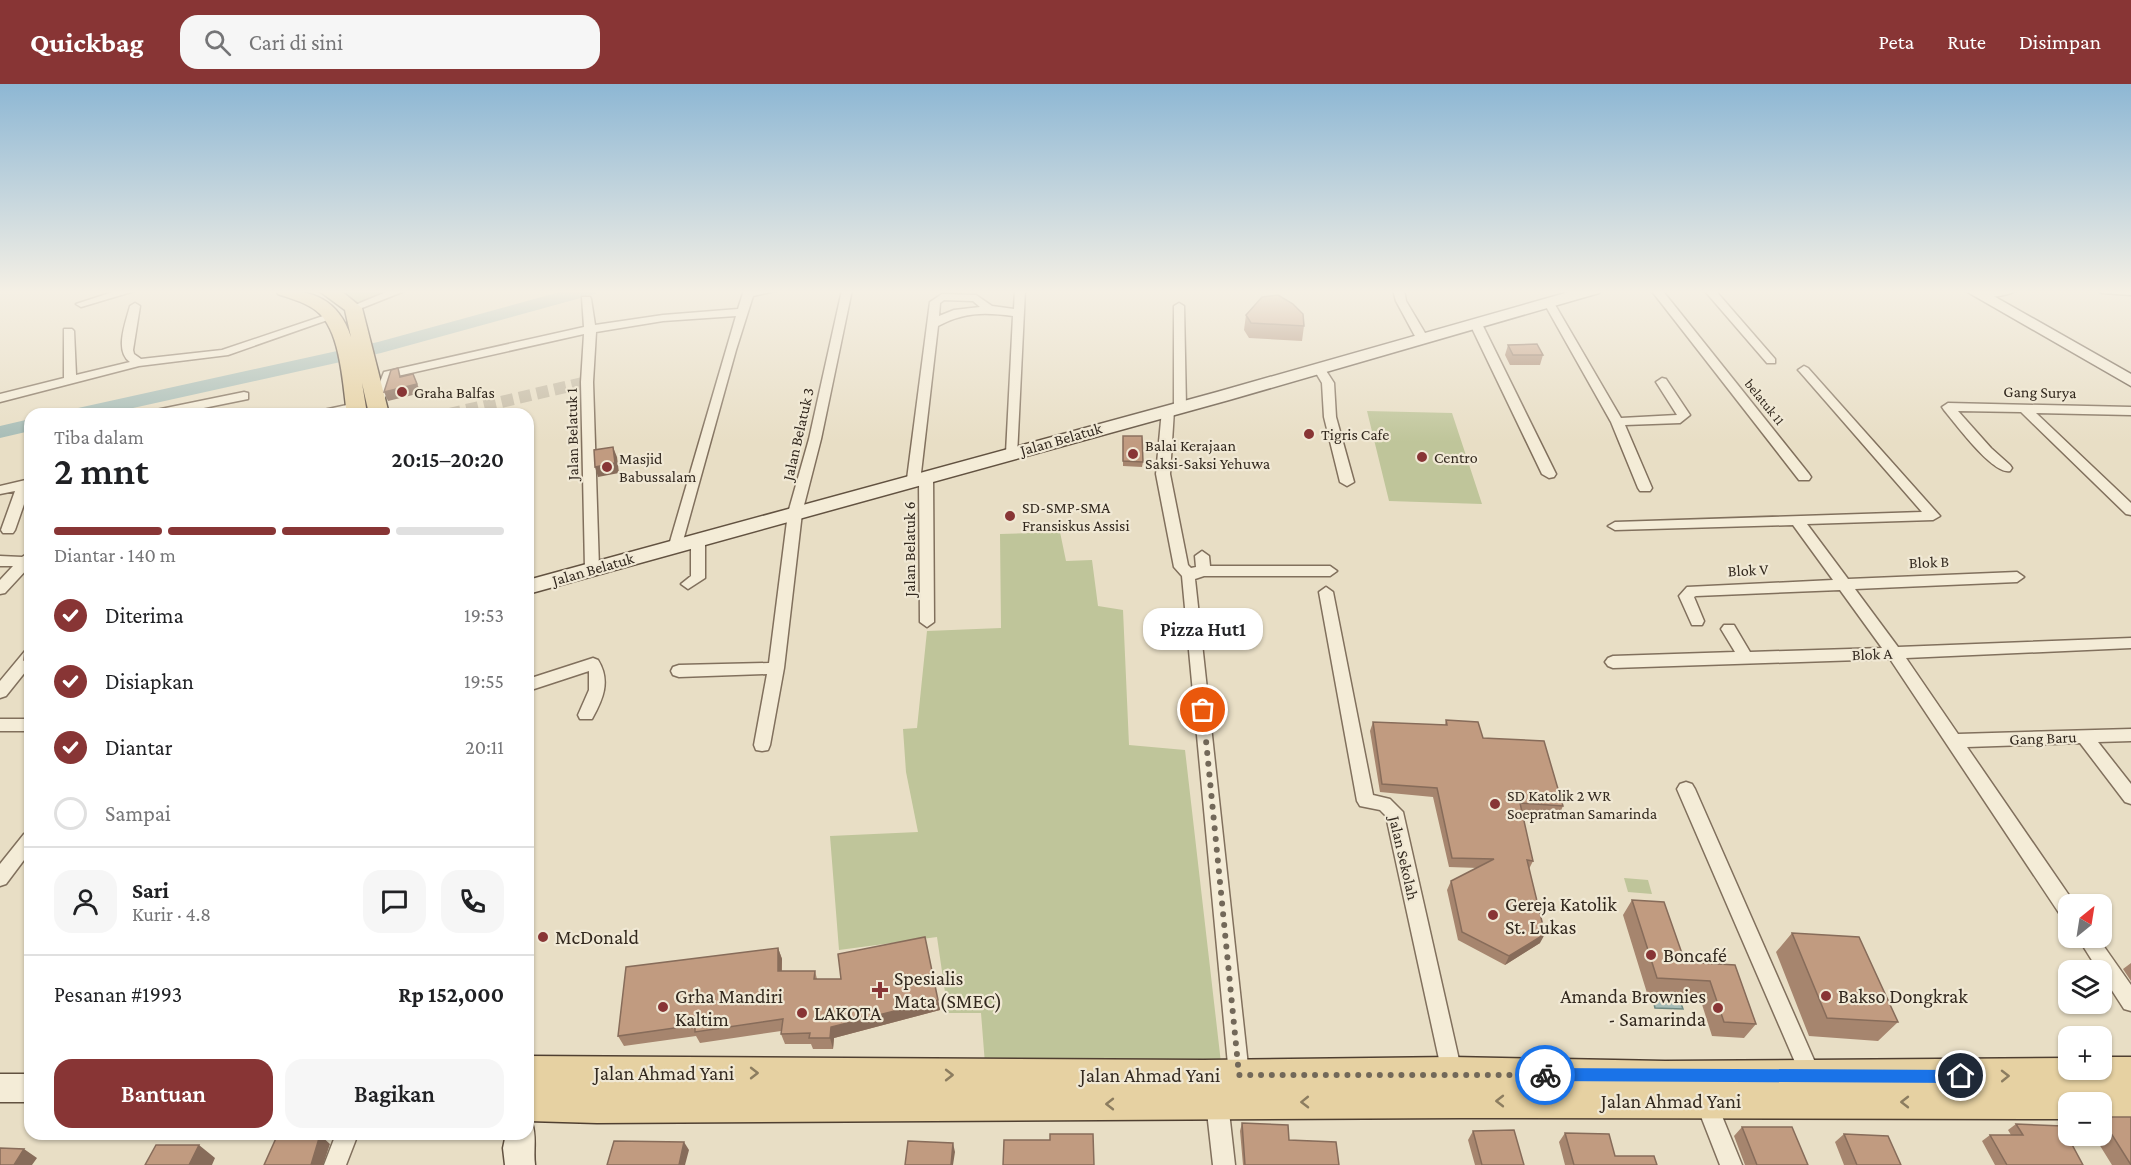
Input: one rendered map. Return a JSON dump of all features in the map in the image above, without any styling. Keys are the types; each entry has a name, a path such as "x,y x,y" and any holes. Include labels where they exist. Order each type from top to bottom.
{"main road":[{"path":"351,340 358,365 377,408"},
{"path":"356,408 358,365"},
{"name":"Jalan Ahmad Yani","path":"534,1072 1239,1075 1452,1073 1665,1077 1917,1077 2131,1072"},
{"name":"Jalan Ahmad Yani","path":"534,1104 2131,1102"}],"street":[{"path":"68,340 70,381"},
{"path":"129,340 127,350 129,356 140,363"},
{"path":"0,398 140,363 203,356 265,340"},
{"path":"379,408 388,375 540,340"},
{"name":"Jalan Belatuk 1","path":"589,340 587,382 592,568"},
{"path":"676,545 735,340"},
{"name":"Jalan Belatuk 3","path":"762,745 776,668 795,513 815,439 835,340"},
{"name":"Jalan Belatuk 6","path":"927,622 920,478 932,340"},
{"path":"1012,453 1017,340"},
{"path":"1177,340 1174,408 1162,459 1164,484 1181,567 1330,572"},
{"name":"Jalan Belatuk","path":"534,585 1414,340"},
{"path":"1484,340 1549,474"},
{"path":"1570,340 1617,422 1645,488"},
{"name":"belatuk 11","path":"1696,340 1804,477"},
{"path":"1753,340 1771,361"},
{"path":"2059,340 2131,381"},
{"path":"203,356 209,345"},
{"path":"1319,368 1328,384 1330,417 1347,482"},
{"path":"1616,526 1933,516 1804,370"},
{"path":"1617,422 1680,419 1684,416 1662,382"},
{"path":"209,408 244,396"},
{"name":"Gang Surya","path":"2005,468 1986,451 1948,407 2131,411"},
{"path":"2024,408 2131,511"},
{"path":"0,490 24,484"},
{"path":"8,530 24,490"},
{"path":"1798,522 1894,653 2058,895"},
{"path":"688,584 698,578 698,539"},
{"path":"0,561 24,559"},
{"path":"0,589 24,563"},
{"path":"1198,567 1239,1075"},
{"name":"Blok B","path":"1842,584 2017,577"},
{"name":"Blok V","path":"1697,621 1686,601 1686,596 1692,591 1842,584"},
{"name":"Jalan Sekolah","path":"1326,592 1366,801 1384,804 1394,812 1452,1073"},
{"path":"1729,629 1746,658"},
{"name":"Blok A","path":"1612,662 2131,643"},
{"path":"0,692 24,662"},
{"path":"534,683 593,664 598,675 597,686 586,715"},
{"path":"679,671 776,668"},
{"path":"0,725 24,725"},
{"name":"Gang Baru","path":"1954,741 2131,735"},
{"path":"2084,736 2131,797"},
{"path":"1686,789 1811,1076"},
{"path":"0,877 24,847"},
{"path":"2094,948 2131,1002"},
{"path":"0,1088 24,1088"},
{"path":"1706,1101 1731,1165"},
{"path":"1217,1103 1224,1165"},
{"path":"335,1165 345,1140"}],"green space":[{"name":"Centro","path":"1367,411 1452,413 1482,504 1389,501"},
{"path":"1060,532 1066,561 1092,560 1098,606 1123,610 1129,745 1185,750 1221,1063 985,1064 981,1013 948,1013 937,937 839,950 830,836 918,832 906,772 903,729 917,728 927,631 1001,628 1000,534"},
{"path":"1624,878 1648,880 1652,894 1628,892"}],"water":[{"path":"1652,996 1679,998 1683,1009 1655,1008"}],"building":[{"path":"1537,344 1543,355 1513,355 1508,345"},
{"path":"398,368 400,377 413,374 417,384 384,392 391,370"},
{"name":"Balai Kerajaan Saksi-Saksi Yehuwa","path":"1123,436 1142,436 1143,462 1123,461"},
{"path":"613,447 615,463 595,467 594,450"},
{"name":"SD Katolik 2 WR Soepratman Samarinda","path":"1446,720 1478,722 1483,738 1544,741 1563,806 1520,803 1533,861 1527,860 1545,934 1509,956 1462,932 1451,881 1494,859 1452,858 1437,788 1382,784 1373,722 1447,725"},
{"path":"1632,900 1664,902 1685,962 1735,965 1756,1024 1724,1022 1710,981 1657,978"},
{"path":"1792,933 1859,937 1898,1022 1827,1018"},
{"path":"925,937 938,1000 831,1027 830,1038 809,1038 810,1033 781,1034 783,1019 695,1032 695,1025 618,1036 626,967 778,948 778,971 815,971 814,979 841,979 838,954"},
{"path":"2112,1117 2131,1117 2131,1165 2112,1135"},
{"path":"1242,1123 1288,1125 1289,1140 1336,1142 1339,1165 1245,1165"},
{"path":"2016,1124 2058,1126 2058,1146 2073,1146 2083,1165 2007,1165 1990,1135 2023,1135"},
{"path":"1742,1127 1792,1127 1808,1165 1757,1165"},
{"path":"1514,1130 1524,1165 1482,1165 1473,1131"},
{"path":"1565,1133 1609,1134 1615,1156 1654,1156 1657,1165 1574,1165"},
{"path":"1050,1134 1093,1134 1094,1165 1003,1165 1004,1140 1050,1140"},
{"path":"1844,1134 1888,1136 1901,1165 1857,1165"},
{"path":"275,1140 318,1140 311,1165 264,1165"},
{"path":"614,1141 684,1142 679,1165 607,1165"},
{"path":"908,1141 953,1143 951,1165 905,1165"},
{"path":"156,1145 199,1145 189,1165 145,1165"},
{"path":"0,1148 24,1149 14,1165 0,1165"}],"waterway":[{"path":"105,408 405,340"},
{"path":"0,432 24,426"}],"tunnel":[{"path":"475,408 587,382"}],"way so far":[{"path":"1203,710 1239,1075 1452,1073 1545,1075"}],"place":[{"name":"Graha Balfas","path":"402,392"},
{"name":"Tigris Cafe","path":"1309,434"},
{"name":"Balai Kerajaan Saksi-Saksi Yehuwa","path":"1133,454"},
{"name":"Centro","path":"1422,457"},
{"name":"Masjid Babussalam","path":"607,467"},
{"name":"SD-SMP-SMA Fransiskus Assisi","path":"1010,516"},
{"name":"Pizza Hut1","path":"1203,710"},
{"name":"SD Katolik 2 WR Soepratman Samarinda","path":"1495,804"},
{"name":"Gereja Katolik St. Lukas","path":"1493,915"},
{"name":"McDonald","path":"543,937"},
{"name":"Boncafé","path":"1651,955"},
{"name":"Spesialis Mata (SMEC)","path":"880,990"},
{"name":"Bakso Dongkrak","path":"1826,996"},
{"name":"Grha Mandiri Kaltim","path":"663,1007"},
{"name":"Amanda Brownies - Samarinda","path":"1718,1008"},
{"name":"LAKOTA","path":"802,1013"}],"route":[{"path":"1545,1075 1961,1076"}]}
